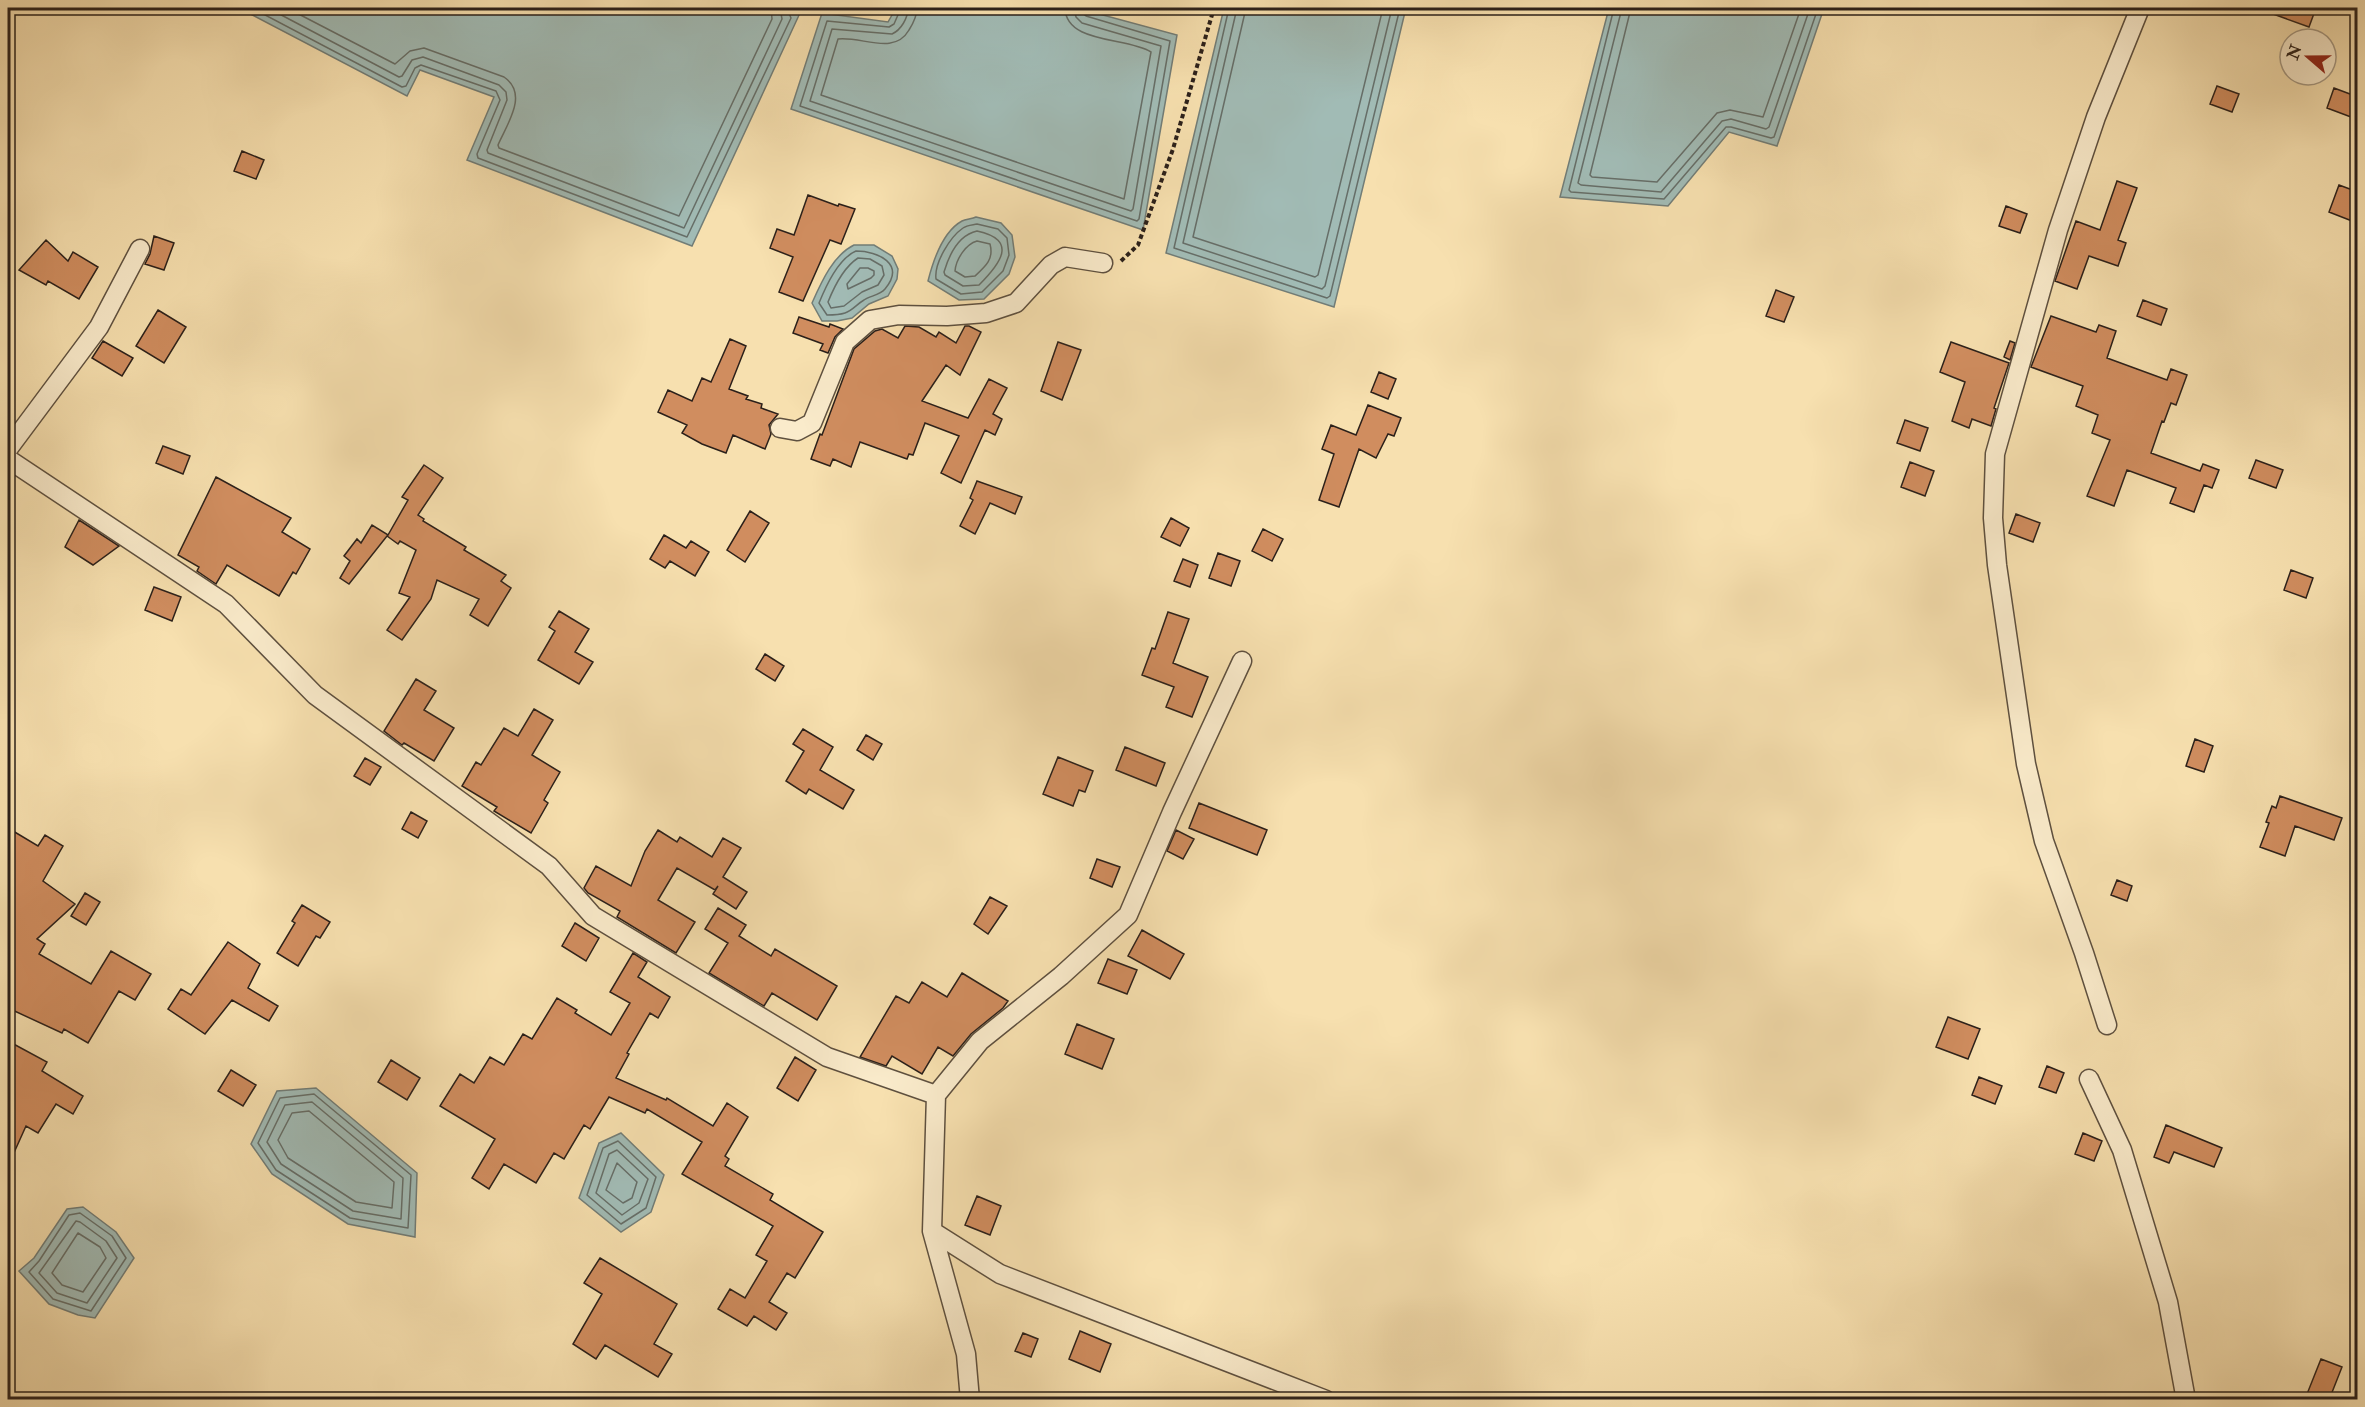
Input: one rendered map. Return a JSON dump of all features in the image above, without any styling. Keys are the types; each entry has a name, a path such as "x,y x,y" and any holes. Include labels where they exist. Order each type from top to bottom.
{"street":[{"path":"2107,1025 2084,952 2044,841 2026,764 1996,565 1995,454 2058,230 2096,117 2140,8"},
{"path":"8,448 99,327 140,249"},
{"path":"780,428 797,431 812,423 845,342 870,320 899,315 948,316 986,313 1016,303 1051,265 1065,257 1102,263"},
{"path":"8,459 226,604 315,695 549,866 593,916 827,1057 936,1095"},
{"path":"970,1400 966,1354 932,1231 936,1095 980,1041 1061,976 1128,915 1186,780 1242,661"},
{"path":"2089,1079 2122,1150 2168,1302 2186,1400"},
{"path":"932,1231 1000,1274 1326,1400"}],"path":[{"path":"1102,263 1119,262 1138,245 1173,149 1214,8"}],"water":[{"path":"239,8 787,8 800,13 692,246 467,160 494,97 420,70 407,96"},
{"path":"896,8 1077,8 1177,35 1143,230 791,109 822,13 888,22"},
{"path":"1224,8 1406,8 1334,307 1166,253"},
{"path":"1609,8 1824,8 1777,146 1729,132 1668,206 1560,197"},
{"path":"976,217 1001,223 1012,235 1015,257 1009,274 984,299 959,300 928,281 936,256 949,232 962,221"},
{"path":"854,245 874,245 892,256 898,269 897,279 888,296 869,304 852,318 822,321 812,303 834,262"},
{"path":"316,1088 417,1173 415,1237 348,1224 272,1174 251,1144 277,1091"},
{"path":"621,1133 664,1175 651,1212 621,1232 579,1198 599,1143"},
{"path":"83,1207 116,1232 134,1258 95,1318 78,1315 49,1304 19,1271 34,1258 67,1209"}],"building":[{"path":"2262,8 2316,8 2309,27 2262,10"},
{"path":"2217,86 2239,94 2232,112 2210,104"},
{"path":"2334,88 2358,97 2351,117 2327,108"},
{"path":"242,151 264,160 256,179 234,171"},
{"path":"2117,181 2137,188 2118,240 2126,243 2118,266 2089,256 2077,289 2055,281 2076,221 2100,230"},
{"path":"2339,185 2358,192 2358,206 2352,221 2329,212"},
{"path":"808,195 838,206 839,204 855,209 841,244 830,240 803,301 779,292 793,257 770,248 777,229 794,235"},
{"path":"2006,206 2027,214 2020,233 1999,226"},
{"path":"154,236 174,243 164,270 145,264"},
{"path":"46,240 68,261 73,252 98,267 79,299 48,281 46,285 19,270"},
{"path":"1776,290 1794,297 1784,322 1766,316"},
{"path":"2143,300 2167,309 2161,325 2137,316"},
{"path":"158,310 186,327 164,363 136,346"},
{"path":"2051,316 2096,332 2099,325 2116,331 2107,358 2167,380 2171,369 2187,375 2176,405 2171,403 2164,422 2162,421 2151,453 2200,471 2203,464 2219,470 2212,488 2204,485 2194,512 2170,503 2176,488 2127,470 2114,506 2087,496 2110,440 2092,433 2098,415 2076,406 2083,386 2031,367"},
{"path":"799,317 843,329 835,337 828,353 820,350 823,344 793,333"},
{"path":"905,326 919,327 936,337 939,332 956,343 965,326 981,332 960,375 946,365 922,401 968,418 989,379 1007,388 993,414 1002,419 995,435 985,430 961,483 941,473 959,436 925,423 913,455 909,454 907,459 860,442 851,467 833,459 830,466 811,459 854,349 875,331 882,329 898,338"},
{"path":"730,339 746,346 729,389 748,396 746,399 762,404 761,408 778,414 769,425 771,434 765,449 733,435 726,453 682,433 687,425 658,412 668,390 692,401 702,378 711,382"},
{"path":"103,341 133,358 122,376 92,358"},
{"path":"2010,341 2015,343 2010,360 2004,357"},
{"path":"1058,342 1081,350 1062,400 1041,391"},
{"path":"1951,342 2009,363 1994,408 1996,409 1991,426 1972,419 1969,428 1952,421 1965,382 1940,372"},
{"path":"1379,372 1396,379 1388,399 1371,392"},
{"path":"1368,405 1401,418 1394,436 1388,434 1376,458 1359,449 1339,507 1319,500 1334,454 1322,449 1331,425 1356,435"},
{"path":"1905,420 1928,428 1920,451 1897,443"},
{"path":"163,446 190,456 183,474 156,463"},
{"path":"2256,460 2283,470 2276,488 2249,478"},
{"path":"1910,462 1934,471 1925,496 1901,487"},
{"path":"424,465 443,478 418,515 424,519 423,521 466,547 464,550 506,575 501,581 511,588 488,626 470,615 479,599 437,580 431,599 402,640 387,630 410,597 399,593 416,550 400,541 398,544 387,536 349,584 340,578 350,561 344,556 357,539 361,543 372,525 388,535 408,500 402,497"},
{"path":"216,477 291,518 282,532 310,549 296,574 293,572 279,596 227,565 216,584 197,571 199,567 178,555"},
{"path":"977,481 1022,497 1015,514 990,503 975,534 960,526 973,500 970,498"},
{"path":"750,511 769,523 745,562 727,550"},
{"path":"2016,514 2040,523 2033,542 2009,533"},
{"path":"1171,518 1189,528 1180,546 1161,537"},
{"path":"79,520 119,546 93,565 65,547"},
{"path":"1263,529 1283,539 1272,561 1252,551"},
{"path":"664,535 686,548 691,541 709,552 695,576 670,561 665,568 650,559"},
{"path":"1218,553 1240,561 1231,586 1209,578"},
{"path":"1183,559 1198,565 1190,587 1174,581"},
{"path":"2291,570 2313,578 2306,598 2284,590"},
{"path":"154,587 181,597 172,621 145,610"},
{"path":"559,611 589,629 575,652 593,662 579,684 538,660 555,631 549,627"},
{"path":"1168,612 1189,619 1173,663 1208,677 1192,717 1166,707 1174,687 1142,675 1152,648 1155,649"},
{"path":"765,654 784,666 775,681 756,669"},
{"path":"416,679 436,691 424,710 454,728 434,761 404,743 402,745 384,731"},
{"path":"534,709 553,720 532,755 560,772 544,800 548,803 531,833 494,811 497,807 462,786 476,762 481,765 504,728 518,736"},
{"path":"803,729 833,747 820,770 854,790 843,809 809,789 806,794 786,781 804,751 793,744"},
{"path":"866,735 882,744 873,760 857,750"},
{"path":"2195,739 2213,746 2204,772 2186,766"},
{"path":"1125,747 1165,763 1156,786 1116,770"},
{"path":"1058,757 1093,771 1085,792 1079,790 1073,806 1043,794"},
{"path":"365,758 381,767 370,785 354,776"},
{"path":"2280,796 2342,818 2334,840 2295,826 2285,856 2260,847 2269,823 2266,822 2272,806 2276,808"},
{"path":"1199,803 1267,830 1257,855 1189,828"},
{"path":"411,812 427,821 418,838 402,829"},
{"path":"8,828 38,846 45,835 63,846 43,881 75,904 37,939 45,944 39,954 91,984 111,951 151,974 135,1000 119,991 88,1043 64,1029 62,1033 8,1008"},
{"path":"658,830 677,842 680,837 712,857 723,838 741,848 723,877 747,892 736,909 713,894 718,886 715,890 677,868 658,900 695,922 676,953 617,917 620,911 588,893 584,888 596,866 631,886 645,851"},
{"path":"1176,830 1194,839 1183,859 1167,851"},
{"path":"1097,859 1120,867 1112,887 1090,878"},
{"path":"2117,880 2132,886 2127,901 2111,895"},
{"path":"85,893 100,902 86,925 71,916"},
{"path":"990,897 1007,906 988,934 974,924"},
{"path":"302,905 330,922 320,938 316,936 298,966 277,953 295,923 292,921"},
{"path":"718,908 746,925 739,936 771,956 775,949 837,986 817,1020 772,993 764,1006 709,973 728,943 705,929"},
{"path":"575,923 599,938 586,961 562,946"},
{"path":"1142,930 1184,954 1170,979 1128,956"},
{"path":"228,942 260,964 248,988 278,1006 269,1021 232,1000 205,1034 168,1009 181,989 191,995"},
{"path":"633,953 647,962 638,977 670,997 658,1018 650,1013 627,1053 629,1054 616,1078 666,1100 667,1098 713,1126 727,1103 748,1117 725,1156 729,1159 725,1166 773,1194 770,1200 823,1232 795,1278 787,1273 769,1302 787,1313 776,1330 754,1316 747,1326 718,1309 730,1289 745,1298 767,1261 756,1255 773,1226 682,1174 702,1142 647,1109 645,1113 609,1097 590,1129 584,1125 564,1159 554,1153 536,1183 504,1164 489,1189 472,1178 495,1139 440,1106 460,1074 474,1083 490,1057 504,1065 523,1034 532,1039 557,998 577,1010 575,1013 611,1035 630,1003 610,992"},
{"path":"1108,959 1137,970 1127,994 1098,983"},
{"path":"962,973 1008,1001 1003,1008 971,1034 953,1056 938,1047 922,1074 892,1056 886,1066 860,1057 896,996 909,1003 922,982 947,997"},
{"path":"1948,1017 1980,1029 1968,1059 1936,1047"},
{"path":"1077,1024 1114,1039 1102,1069 1065,1054"},
{"path":"8,1041 47,1062 42,1071 83,1096 73,1114 56,1104 38,1133 26,1126 8,1166"},
{"path":"795,1057 816,1070 798,1101 777,1088"},
{"path":"391,1060 420,1078 407,1100 378,1082"},
{"path":"2047,1066 2064,1073 2056,1093 2039,1087"},
{"path":"231,1070 256,1085 243,1106 218,1091"},
{"path":"1979,1077 2002,1086 1995,1104 1972,1095"},
{"path":"2166,1125 2222,1148 2214,1167 2174,1152 2169,1163 2154,1157"},
{"path":"2083,1133 2102,1141 2094,1161 2075,1154"},
{"path":"977,1196 1001,1206 990,1235 965,1225"},
{"path":"600,1258 677,1304 654,1344 672,1354 658,1377 605,1345 596,1359 573,1344 602,1294 584,1283"},
{"path":"1080,1331 1111,1344 1100,1372 1069,1359"},
{"path":"1023,1333 1038,1339 1031,1357 1015,1351"},
{"path":"2321,1359 2342,1367 2329,1400 2320,1400 2307,1394"}]}
